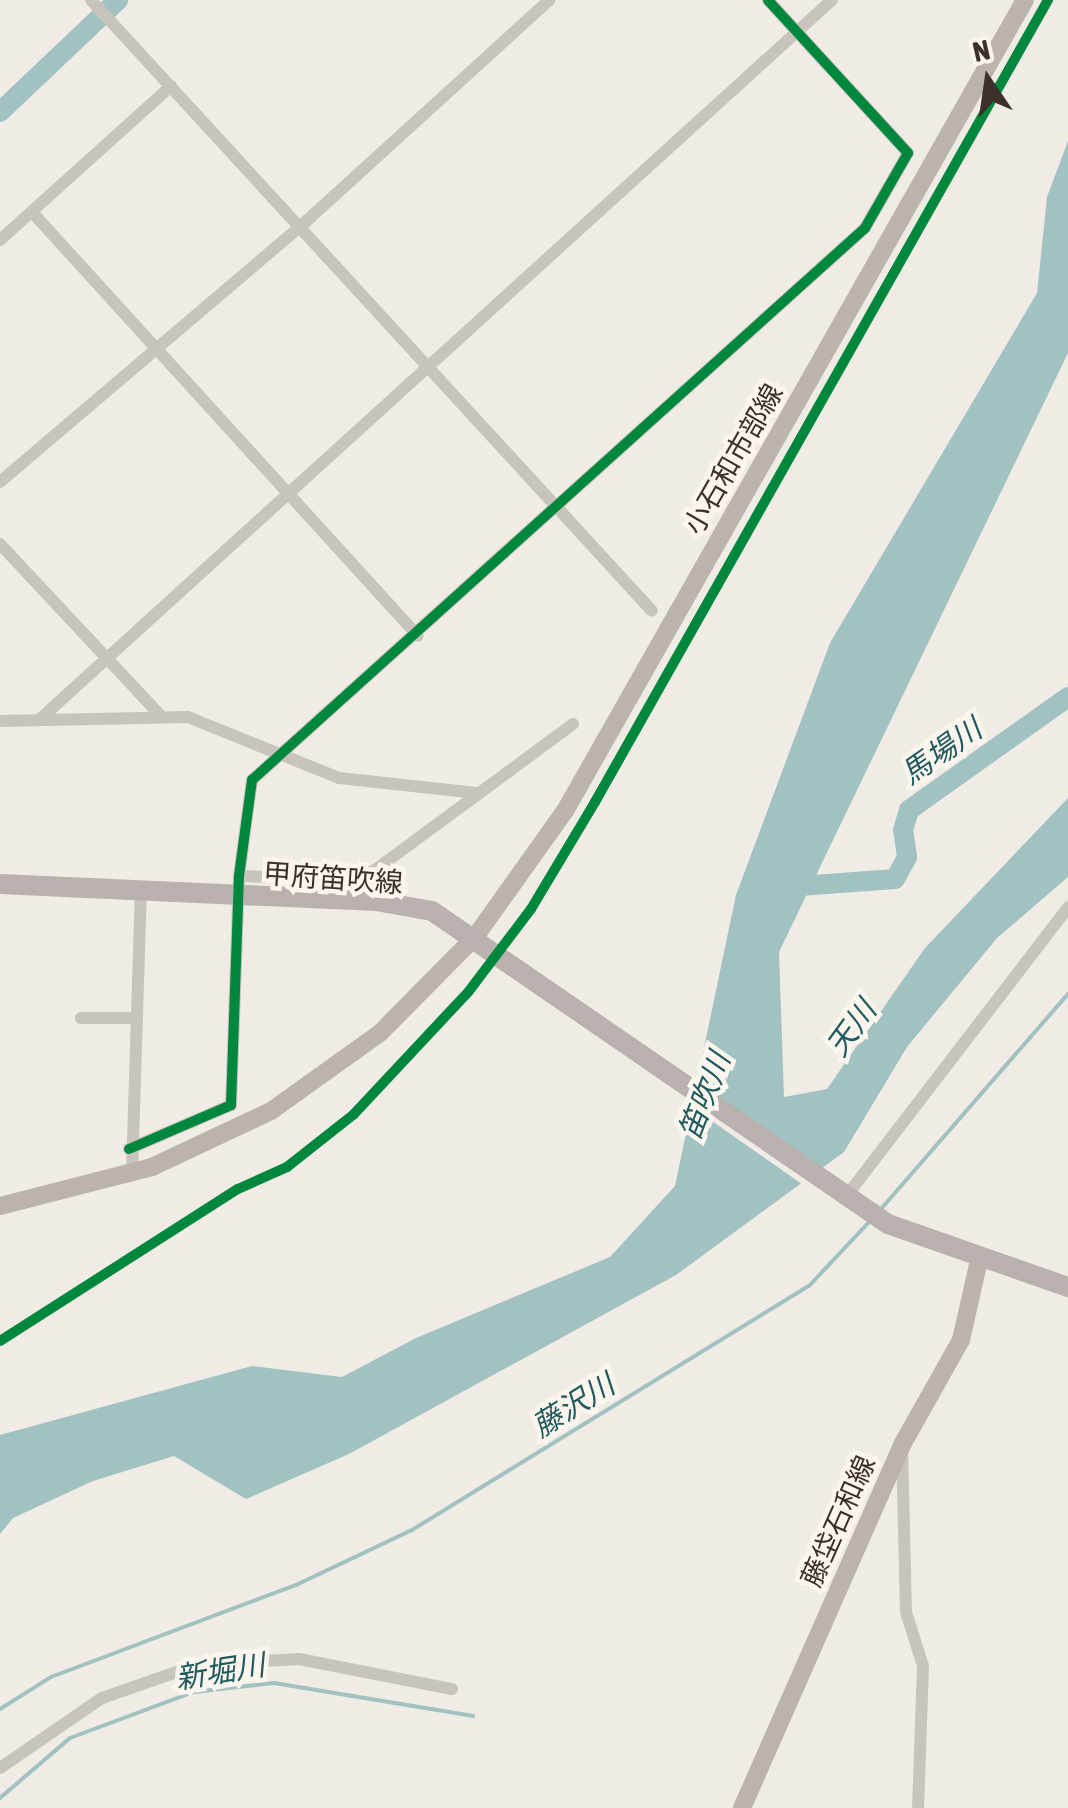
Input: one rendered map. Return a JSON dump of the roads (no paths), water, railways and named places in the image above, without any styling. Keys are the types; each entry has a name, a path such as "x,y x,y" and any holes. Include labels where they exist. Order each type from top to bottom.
{"main road":[{"name":"小石和市部線","path":"0,1206 132,1174 212,1142 315,1084 399,1017 482,941 565,811 1025,0"},
{"name":"甲府笛吹線","path":"0,884 141,891 239,886 408,904 482,941 847,1200 888,1224 980,1256"},
{"path":"980,1256 1068,1287"},
{"name":"藤垈石和線","path":"742,1808 902,1445 962,1340 980,1256"}],"street":[{"path":"91,0 431,365 652,611"},
{"path":"0,482 301,226 549,0"},
{"path":"129,1149 231,1105 239,886 247,791 280,755 418,636 866,228 908,153 768,0"},
{"path":"39,720 109,661 832,0"},
{"path":"0,240 170,86"},
{"path":"32,212 160,348 418,636"},
{"path":"0,544 161,716"},
{"path":"0,721 188,717 339,778 477,793"},
{"path":"239,886 340,879 374,870 573,724"},
{"path":"132,1174 129,1149 141,891"},
{"path":"847,1200 1068,907"},
{"path":"82,1018 135,1018"},
{"path":"902,1445 906,1612 922,1666 918,1808"},
{"path":"0,1768 102,1698 197,1665 299,1659 452,1689"}],"water":[{"name":"笛吹川","path":"1068,141 1068,353 779,952 784,1097 827,1089 925,948 1068,798 1068,877 997,938 907,1047 844,1152 676,1275 349,1454 246,1499 174,1456 93,1481 13,1518 0,1534 0,1435 252,1366 342,1377 416,1338 610,1257 675,1186 736,895 830,643 1037,293 1047,197"}],"waterway":[{"path":"0,112 118,0"},
{"name":"馬場川","path":"786,887 895,879 907,857 903,830 909,810 1068,697"},
{"name":"藤沢川","path":"881,1209 1068,994"},
{"name":"藤沢川","path":"0,1709 51,1677 296,1585 412,1530 809,1286 871,1220"},
{"name":"新堀川","path":"0,1798 70,1738 194,1692 274,1683 473,1716"}],"water label":[{"name":"天川","path":"851,1028"}]}
